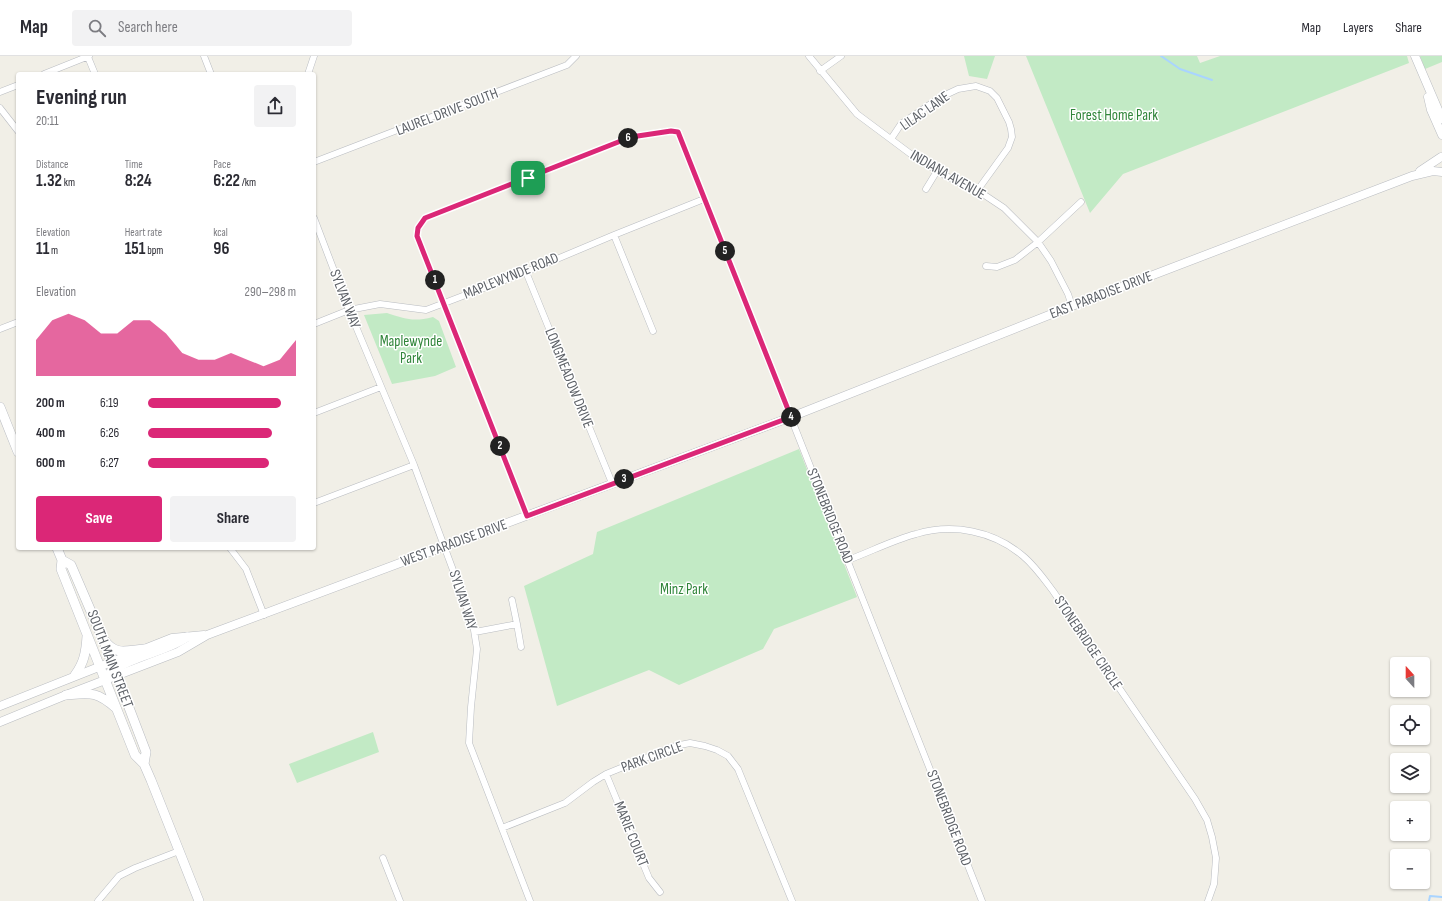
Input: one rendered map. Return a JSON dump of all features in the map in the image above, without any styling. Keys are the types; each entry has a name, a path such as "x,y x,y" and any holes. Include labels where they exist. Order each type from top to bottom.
{"main road":[{"path":"0,407 16,447"},
{"name":"SOUTH MAIN STREET","path":"58,550 62,560 61,569 135,755 144,764 199,901"},
{"name":"SOUTH MAIN STREET","path":"62,560 71,565 102,637 146,752 144,764"},
{"path":"75,676 84,661 87,633"},
{"path":"102,637 112,649 120,651 144,649"},
{"path":"106,679 114,669 121,665 170,647 187,637"},
{"path":"66,695 91,693 98,695 117,709"}],"street":[{"path":"49,72 89,56 94,72"},
{"path":"204,56 210,72"},
{"path":"309,72 314,56"},
{"name":"LAUREL DRIVE SOUTH","path":"316,161 567,65 576,56"},
{"name":"INDIANA AVENUE","path":"809,56 857,114 912,155 937,171 977,191 1004,208 1038,242 1051,261 1068,294 1072,306"},
{"path":"820,71 841,56"},
{"path":"1415,56 1426,85 1442,119"},
{"path":"1426,85 1432,110 1442,135"},
{"path":"0,92 16,86"},
{"name":"LILAC LANE","path":"891,140 901,124 941,97 958,89 976,86 990,91 997,98 1009,122 1012,137 1008,148 977,191"},
{"path":"0,108 16,128"},
{"name":"STONEBRIDGE ROAD","path":"444,303 417,236 418,228 425,218 631,137 671,131 678,132 982,901"},
{"path":"1442,157 1442,167"},
{"name":"EAST PARADISE DRIVE","path":"1412,176 1442,157"},
{"path":"926,189 937,171"},
{"name":"EAST PARADISE DRIVE","path":"791,417 1072,306 1412,176 1433,171 1442,172"},
{"name":"MAPLEWYNDE ROAD","path":"316,323 349,310 380,304 426,310 526,272 614,234 704,199"},
{"path":"986,266 997,267 1015,260 1038,242 1081,202"},
{"name":"SYLVAN WAY","path":"316,223 380,387 414,465 473,624 477,649 469,743 530,901"},
{"path":"614,234 653,332"},
{"name":"LONGMEADOW DRIVE","path":"526,272 612,483"},
{"path":"444,303 527,516"},
{"path":"0,329 16,323"},
{"path":"316,412 380,387"},
{"name":"WEST PARADISE DRIVE","path":"0,706 100,666 114,669 178,652 207,635 791,417"},
{"path":"316,502 414,465"},
{"name":"STONEBRIDGE CIRCLE","path":"848,560 915,534 948,529 966,530 989,536 1008,545 1024,556 1053,591 1195,799 1205,816 1212,837 1216,858 1214,884 1208,901"},
{"path":"232,550 246,569 264,615"},
{"path":"512,600 521,647"},
{"path":"474,632 517,624"},
{"name":"WEST PARADISE DRIVE","path":"114,669 144,649 172,638 207,635"},
{"path":"0,722 106,679"},
{"name":"PARK CIRCLE","path":"502,828 565,803 606,774 675,746 690,743 705,746 718,750 728,756 738,769 792,901"},
{"name":"MARIE COURT","path":"606,774 649,878 660,892"},
{"path":"98,901 119,876 135,868 179,851"},
{"path":"383,858 400,901"}],"green space":[{"path":"964,56 995,56 987,79 969,76"},
{"name":"Forest Home Park","path":"1026,56 1197,56 1200,63 1220,56 1407,56 1409,63 1123,174 1090,213"},
{"path":"1420,56 1442,56 1442,62 1425,69"},
{"name":"Maplewynde Park","path":"387,313 410,319 433,317 439,321 456,367 435,376 392,384 364,315"},
{"name":"Minz Park","path":"799,449 857,597 774,629 763,649 679,685 649,670 557,706 524,586 593,554 597,532"},
{"path":"373,732 379,752 297,783 289,764"}],"waterway":[{"path":"1161,56 1180,69 1212,80"},
{"path":"1429,901 1430,896 1442,897"}],"route":[{"path":"671,131 678,132 791,417 527,516 417,236 418,228 425,218 528,178 631,137 671,131"}]}
